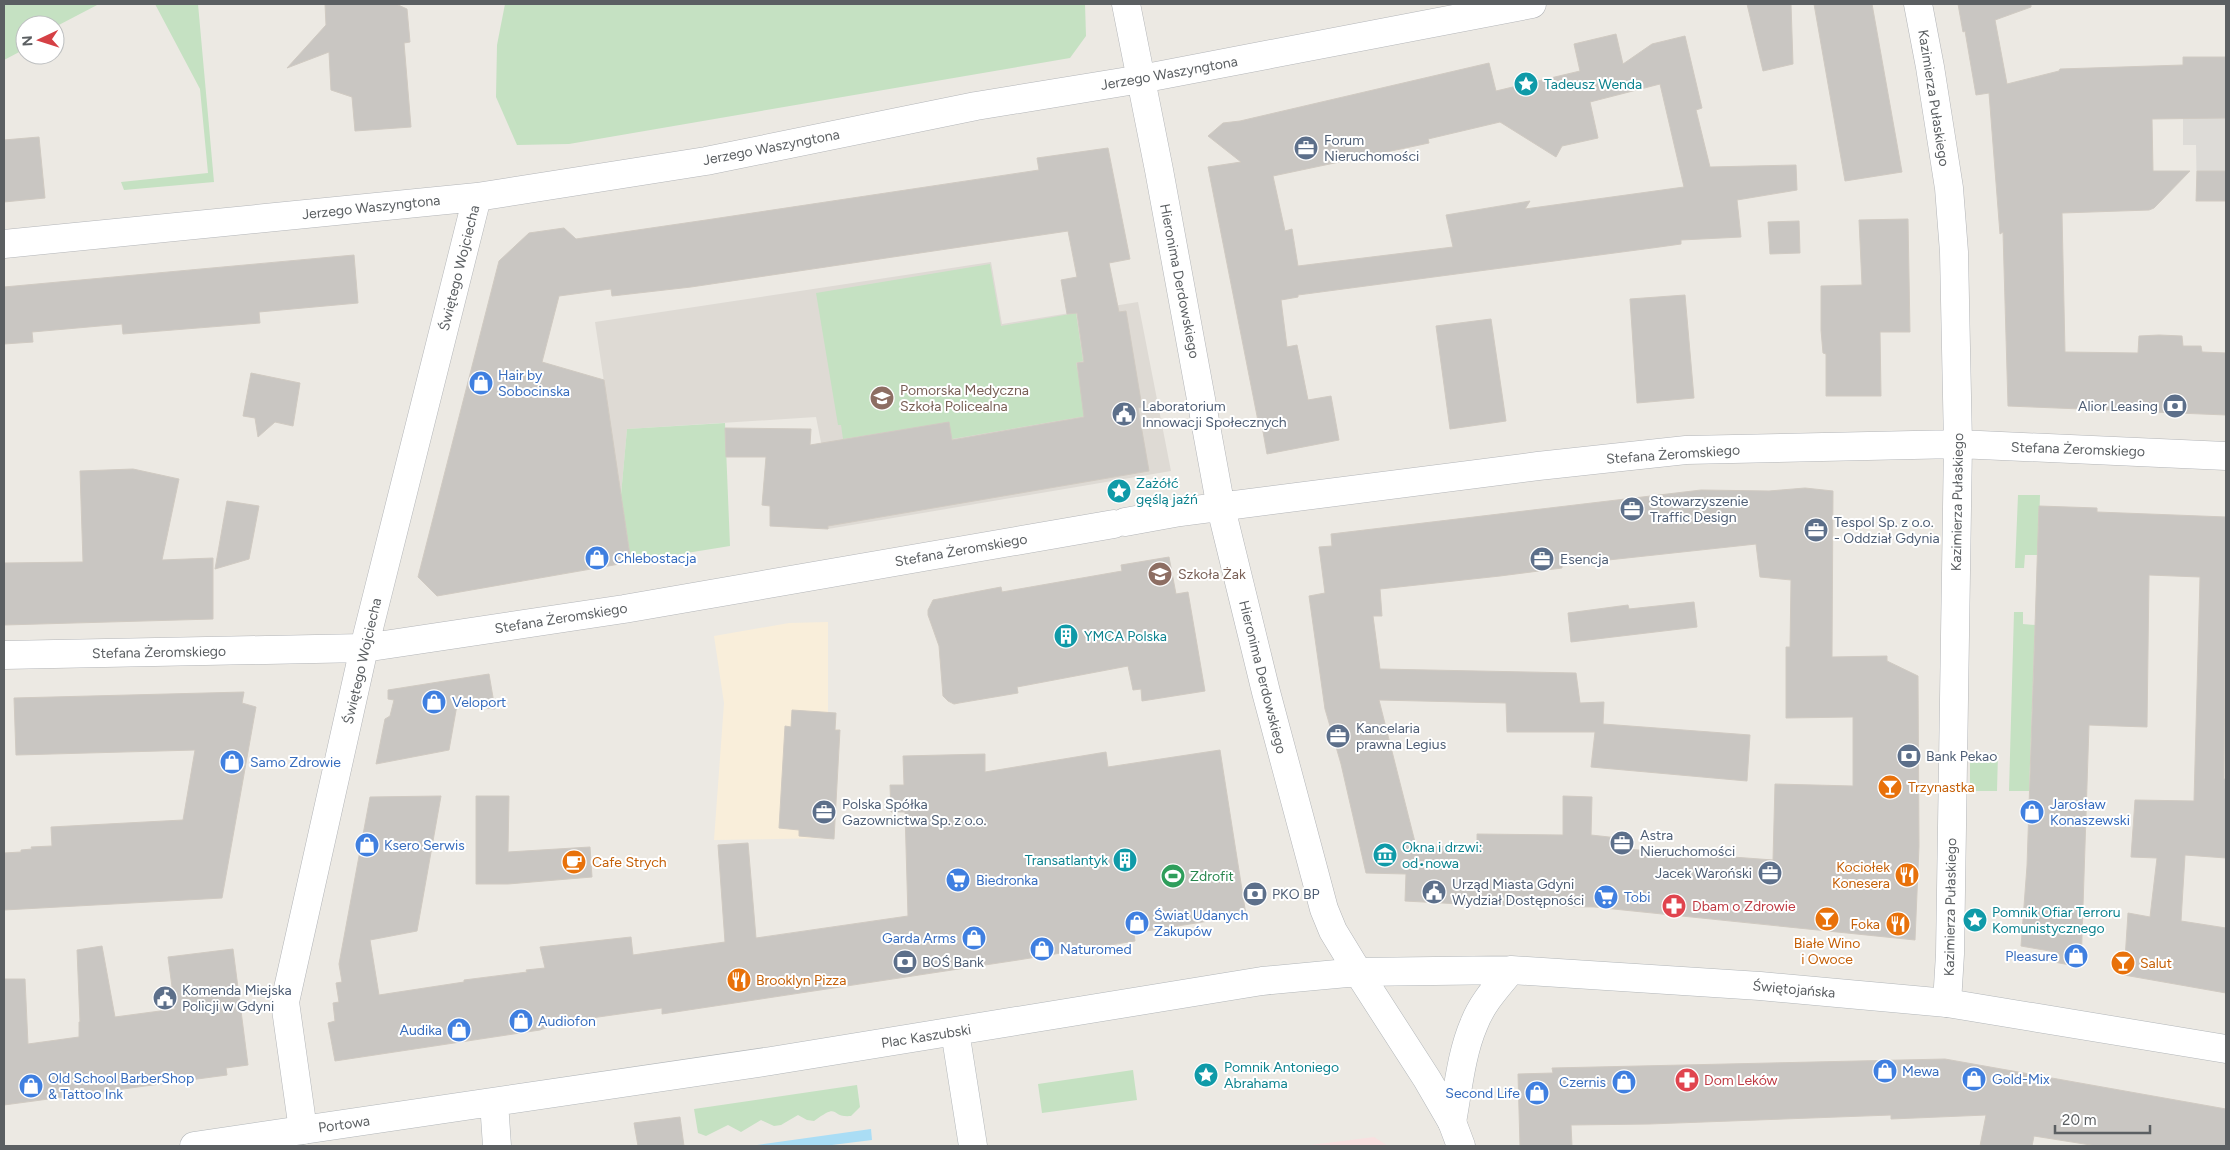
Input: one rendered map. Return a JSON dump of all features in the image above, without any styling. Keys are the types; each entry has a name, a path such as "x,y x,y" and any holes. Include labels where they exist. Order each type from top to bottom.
{"street":[{"name":"Hieronima Derdowskiego","path":"1126,4 1221,508 1266,692 1324,910 1333,931 1423,1073 1456,1134"},
{"name":"Jerzego Waszyngtona","path":"4,244 477,197 706,161 976,106 1141,78 1532,4"},
{"name":"Kazimierza Pułaskiego","path":"1918,4 1949,188 1954,252 1958,444 1950,954 1947,1003"},
{"name":"Świętego Wojciecha","path":"303,1130 285,1002 364,648 477,197"},
{"name":"Stefana Żeromskiego","path":"4,655 364,648 624,609 1180,512 1519,468 1686,450 1958,444 2226,456"},
{"name":"Świętojańska","path":"1358,972 1511,970 1760,986 1947,1003 2226,1049"},
{"path":"1456,1134 1468,1041 1474,1023 1486,1002 1511,970"},
{"name":"Plac Kaszubski","path":"494,1102 956,1031 1262,981 1358,972"},
{"path":"956,1031 973,1146"},
{"name":"Portowa","path":"194,1146 494,1102"},
{"path":"494,1102 497,1146"}],"shaded area":[{"path":"2226,88 2226,201 2197,201 2196,145 2183,145 2183,89"},
{"name":"Pomorska Medyczna Szkoła Policealna","path":"991,262 1002,324 1138,302 1171,471 828,529 830,488 816,417 627,429 621,495 595,322"},
{"path":"828,622 828,713 836,713 835,729 840,730 834,838 714,840 724,703 714,636 789,623"},
{"path":"1374,1137 1388,1146 1302,1146"}],"green space":[{"path":"4,4 99,4 65,22 65,15 15,15 15,54 4,60"},
{"path":"155,4 198,4 214,182 124,190 121,182 208,173 200,89"},
{"path":"505,4 1085,4 1086,36 1070,58 569,144 517,145 496,97 497,45"},
{"path":"990,264 1001,326 1076,313 1083,361 1076,363 1078,373 1084,372 1092,415 952,439 949,422 843,439 841,425 838,425 816,293"},
{"path":"725,423 730,546 631,562 621,495 627,429"},
{"path":"2018,495 2040,495 2038,555 2025,555 2024,568 2015,568"},
{"path":"2014,612 2023,612 2023,624 2035,625 2029,791 2009,791"},
{"path":"1970,753 1998,753 1997,791 1970,791"},
{"path":"1133,1070 1137,1100 1042,1113 1038,1084"},
{"path":"857,1085 860,1107 851,1116 840,1115 832,1111 814,1121 807,1120 798,1115 781,1125 774,1126 761,1120 741,1132 728,1125 706,1136 698,1133 694,1109"}],"water":[{"path":"871,1129 872,1140 824,1146 750,1146"}],"building":[{"path":"325,4 396,4 407,9 410,42 404,43 411,127 355,131 352,97 331,90 329,52 287,68 326,25"},
{"path":"1747,4 1791,4 1793,64 1763,71"},
{"path":"1814,4 1872,4 1902,172 1845,181"},
{"path":"1958,4 2031,4 2031,7 1995,20 2007,84 2059,71 2060,69 2183,65 2183,57 2226,57 2226,118 2152,119 2153,171 2190,171 2154,208 2149,210 2062,213 2065,352 2138,353 2139,336 2159,335 2182,336 2183,346 2201,346 2202,352 2226,353 2226,415 2008,406 2003,232 2000,234 1989,93 1976,95 1965,31 1963,32"},
{"path":"1616,34 1623,64 1652,44 1685,36 1702,108 1696,110 1710,167 1796,165 1797,190 1737,200 1741,237 1681,240 1681,244 1298,295 1298,297 1281,300 1287,347 1297,345 1308,400 1331,396 1339,440 1267,454 1262,426 1259,426 1208,167 1241,162 1208,136 1223,123 1240,121 1489,63 1496,91 1580,71 1574,44","holes":["1660,84 1684,187 1525,209 1530,201 1446,215 1453,247 1298,266 1292,229 1285,231 1273,176 1429,143 1428,139 1500,122 1556,157 1562,146 1598,138 1590,102"]},
{"path":"39,137 45,198 4,202 4,140"},
{"path":"1108,148 1130,259 1109,263 1119,312 1126,311 1142,407 1138,408 1149,471 828,526 828,529 770,526 770,506 762,505 766,457 726,457 725,428 811,429 810,445 949,422 952,440 1084,417 1077,363 1084,362 1077,313 1067,314 1061,280 1077,277 1068,231 691,287 612,296 611,289 559,296 542,362 604,380 631,562 437,596 418,577 499,261 529,233 564,228 576,239 706,220 1039,170 1037,158"},
{"path":"2197,171 2226,171 2226,201 2196,201"},
{"path":"1908,219 1910,332 1880,332 1881,396 1826,396 1826,354 1823,353 1821,330 1821,286 1862,285 1859,220"},
{"path":"1799,221 1800,253 1770,254 1768,222"},
{"path":"354,255 358,303 259,312 260,323 123,334 122,324 32,332 33,342 4,344 4,287"},
{"path":"1685,295 1694,398 1637,403 1630,299"},
{"path":"1491,319 1506,421 1450,429 1436,326"},
{"path":"251,373 300,383 293,426 275,422 258,437 255,418 243,416"},
{"path":"133,469 179,479 162,560 213,558 213,619 4,625 4,563 83,562 80,471"},
{"path":"1805,488 1833,491 1832,657 1887,656 1887,661 1918,676 1919,846 1915,940 1594,907 1479,905 1405,901 1406,874 1366,873 1341,764 1325,709 1309,596 1325,593 1319,547 1332,546 1331,534 1701,490 1769,491","holes":["1756,544 1760,577 1791,580 1790,647 1786,647 1786,718 1853,717 1853,786 1775,784 1773,860 1625,849 1627,839 1591,835 1592,797 1563,796 1563,835 1477,834 1477,847 1416,846 1379,700 1506,703 1507,732 1595,732 1591,767 1747,781 1750,735 1603,724 1604,702 1580,703 1576,673 1380,669 1373,616 1382,616 1380,589 1562,568 1562,565"]},
{"path":"227,501 259,506 249,559 215,569"},
{"path":"2039,506 2097,508 2097,512 2226,517 2224,779 2226,779 2226,858 2185,855 2181,921 2226,928 2226,993 2124,975 2128,913 2150,917 2157,858 2131,857 2135,800 2194,801 2200,577 2149,575 2147,727 2089,725 2081,967 2054,962 2055,952 2021,946 2027,866"},
{"name":"YMCA Polska","path":"1169,557 1176,594 1188,592 1205,691 1142,701 1141,689 1133,690 1128,666 1017,687 1018,693 954,704 943,696 939,646 928,615 928,610 933,600 1001,587 1002,592 1122,571 1121,565"},
{"path":"1694,602 1697,627 1571,642 1568,613 1628,605 1629,609"},
{"path":"489,674 495,709 457,705 449,750 376,764 385,719 390,716 394,700 388,699 388,690"},
{"path":"244,692 242,703 256,707 222,898 4,910 4,853 21,852 21,850 32,849 31,847 52,846 51,827 183,820 195,750 16,755 14,698"},
{"path":"792,710 836,713 835,730 840,730 834,839 799,836 799,830 779,828 785,726 791,727"},
{"path":"1220,750 1246,915 1134,933 1135,941 1018,960 662,1014 662,1008 563,1022 540,1030 335,1061 328,1023 335,1021 333,1003 339,1002 336,983 342,982 339,964 370,797 441,796 417,931 370,940 379,995 545,968 540,947 631,937 633,955 725,942 718,845 748,843 756,938 908,916 905,812 891,812 890,785 904,785 903,756 985,754 985,772 1106,752 1108,767"},
{"path":"476,796 509,796 508,852 590,847 592,877 508,884 476,884"},
{"path":"102,946 115,1017 175,1009 168,957 233,949 248,1065 226,1068 227,1075 4,1105 4,979 25,979 28,1044 79,1037 77,950"},
{"path":"1945,1059 2226,1109 2226,1146 2097,1146 2034,1136 2032,1146 1980,1146 1986,1115 1891,1119 1891,1115 1571,1125 1572,1146 1520,1146 1518,1074 1553,1073 1552,1068"},
{"path":"680,1117 684,1146 638,1146 634,1123"}],"place":[{"name":"Tadeusz Wenda","path":"1526,84"},
{"name":"Forum Nieruchomości","path":"1306,148"},
{"name":"Hair by Sobocinska","path":"481,383"},
{"name":"Pomorska Medyczna Szkoła Policealna","path":"882,398"},
{"name":"Alior Leasing","path":"2175,406"},
{"name":"Laboratorium Innowacji Społecznych","path":"1124,414"},
{"name":"Zażółć gęślą jaźń","path":"1119,491"},
{"name":"Stowarzyszenie Traffic Design","path":"1632,509"},
{"name":"Tespol Sp. z o.o. - Oddział Gdynia","path":"1816,530"},
{"name":"Chlebostacja","path":"597,558"},
{"name":"Esencja","path":"1542,559"},
{"name":"Szkoła Żak","path":"1160,574"},
{"name":"YMCA Polska","path":"1066,636"},
{"name":"Veloport","path":"434,702"},
{"name":"Kancelaria prawna Legius","path":"1338,736"},
{"name":"Bank Pekao","path":"1909,756"},
{"name":"Samo Zdrowie","path":"232,762"},
{"name":"Trzynastka","path":"1890,787"},
{"name":"Polska Spółka Gazownictwa Sp. z o.o.","path":"824,812"},
{"name":"Jarosław Konaszewski","path":"2032,812"},
{"name":"Astra Nieruchomości","path":"1622,843"},
{"name":"Ksero Serwis","path":"367,845"},
{"name":"Okna i drzwi: od•nowa","path":"1385,855"},
{"name":"Transatlantyk","path":"1125,860"},
{"name":"Cafe Strych","path":"574,862"},
{"name":"Jacek Waroński","path":"1770,873"},
{"name":"Kociołek Konesera","path":"1907,875"},
{"name":"Zdrofit","path":"1173,876"},
{"name":"Biedronka","path":"958,880"},
{"name":"Urząd Miasta Gdyni Wydział Dostępności","path":"1434,892"},
{"name":"PKO BP","path":"1255,894"},
{"name":"Tobi","path":"1606,897"},
{"name":"Dbam o Zdrowie","path":"1674,906"},
{"name":"Białe Wino i Owoce","path":"1827,919"},
{"name":"Pomnik Ofiar Terroru Komunistycznego","path":"1975,920"},
{"name":"Świat Udanych Zakupów","path":"1137,923"},
{"name":"Foka","path":"1898,924"},
{"name":"Garda Arms","path":"974,938"},
{"name":"Naturomed","path":"1042,949"},
{"name":"Pleasure","path":"2076,956"},
{"name":"BOŚ Bank","path":"905,962"},
{"name":"Salut","path":"2123,963"},
{"name":"Brooklyn Pizza","path":"739,980"},
{"name":"Komenda Miejska Policji w Gdyni","path":"165,998"},
{"name":"Audiofon","path":"521,1021"},
{"name":"Audika","path":"459,1030"},
{"name":"Mewa","path":"1885,1071"},
{"name":"Pomnik Antoniego Abrahama","path":"1206,1075"},
{"name":"Gold-Mix","path":"1974,1079"},
{"name":"Dom Leków","path":"1687,1080"},
{"name":"Czernis","path":"1624,1082"},
{"name":"Old School BarberShop & Tattoo Ink","path":"31,1086"},
{"name":"Second Life","path":"1537,1093"}]}
